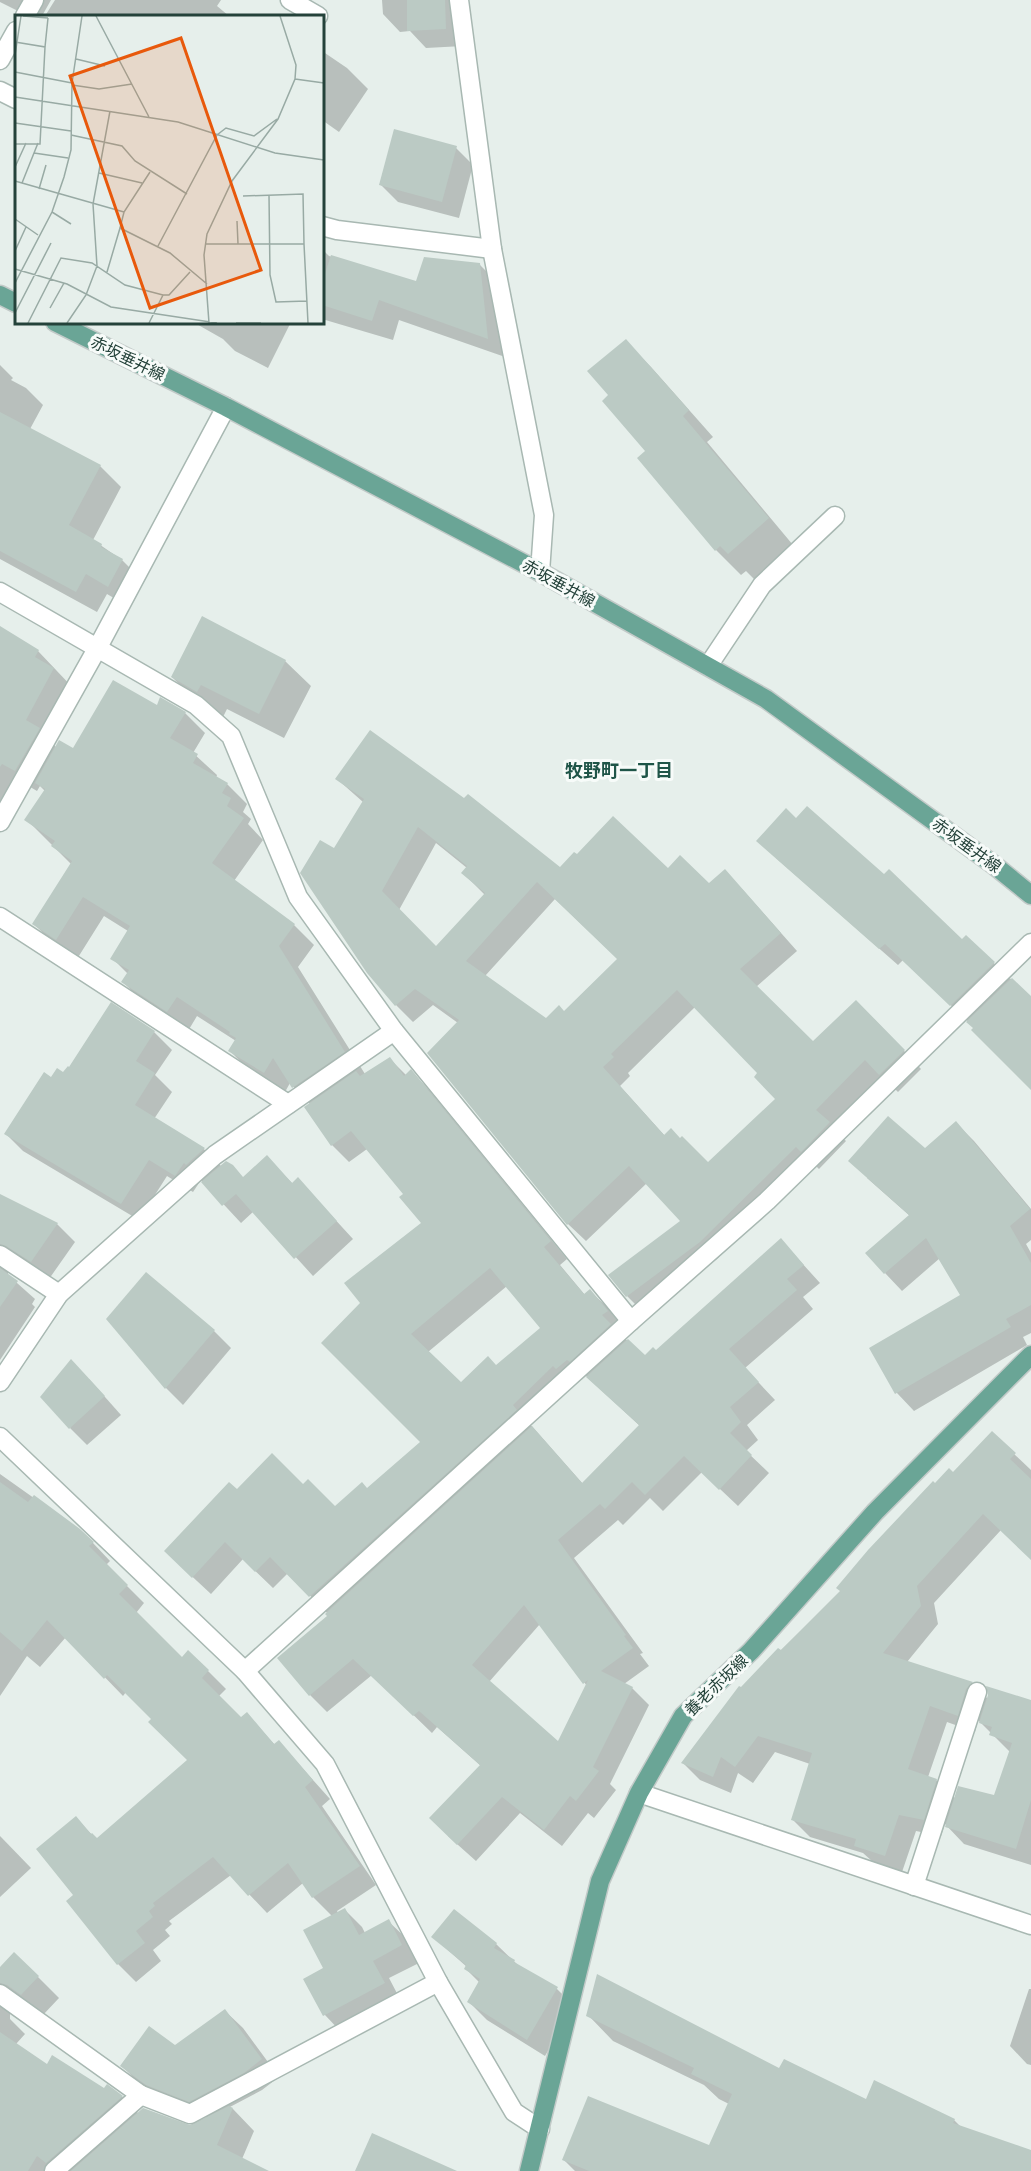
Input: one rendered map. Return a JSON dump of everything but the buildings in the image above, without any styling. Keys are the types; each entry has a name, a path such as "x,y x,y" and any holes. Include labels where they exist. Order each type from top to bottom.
{"main road":[{"path":"0,295 15,302"},
{"name":"赤坂垂井線","path":"60,324 226,407 540,572 766,699 1031,894"},
{"name":"養老赤坂線","path":"529,2171 600,1881 639,1793 683,1716 751,1651 875,1512 1031,1355"}],"street":[{"path":"26,15 34,0"},
{"path":"291,0 316,15"},
{"path":"459,0 492,249 544,515 540,572"},
{"path":"0,60 15,33"},
{"path":"0,91 15,98"},
{"path":"324,227 492,249"},
{"path":"0,822 98,647 226,407"},
{"path":"708,666 762,585 835,516"},
{"path":"0,592 196,705 231,736 298,897 394,1031 631,1321"},
{"path":"0,917 288,1104"},
{"path":"244,1671 767,1201 1031,943"},
{"path":"0,1382 59,1294 215,1155 394,1031"},
{"path":"0,1255 59,1294"},
{"path":"0,1437 244,1671 325,1764 438,1982 514,2112 540,2129"},
{"path":"914,1886 977,1692"},
{"path":"639,1793 1031,1925"},
{"path":"0,1994 141,2095 190,2114 438,1982"},
{"path":"54,2171 141,2095"}],"district":[{"name":"牧野町一丁目","path":"619,771"}]}
